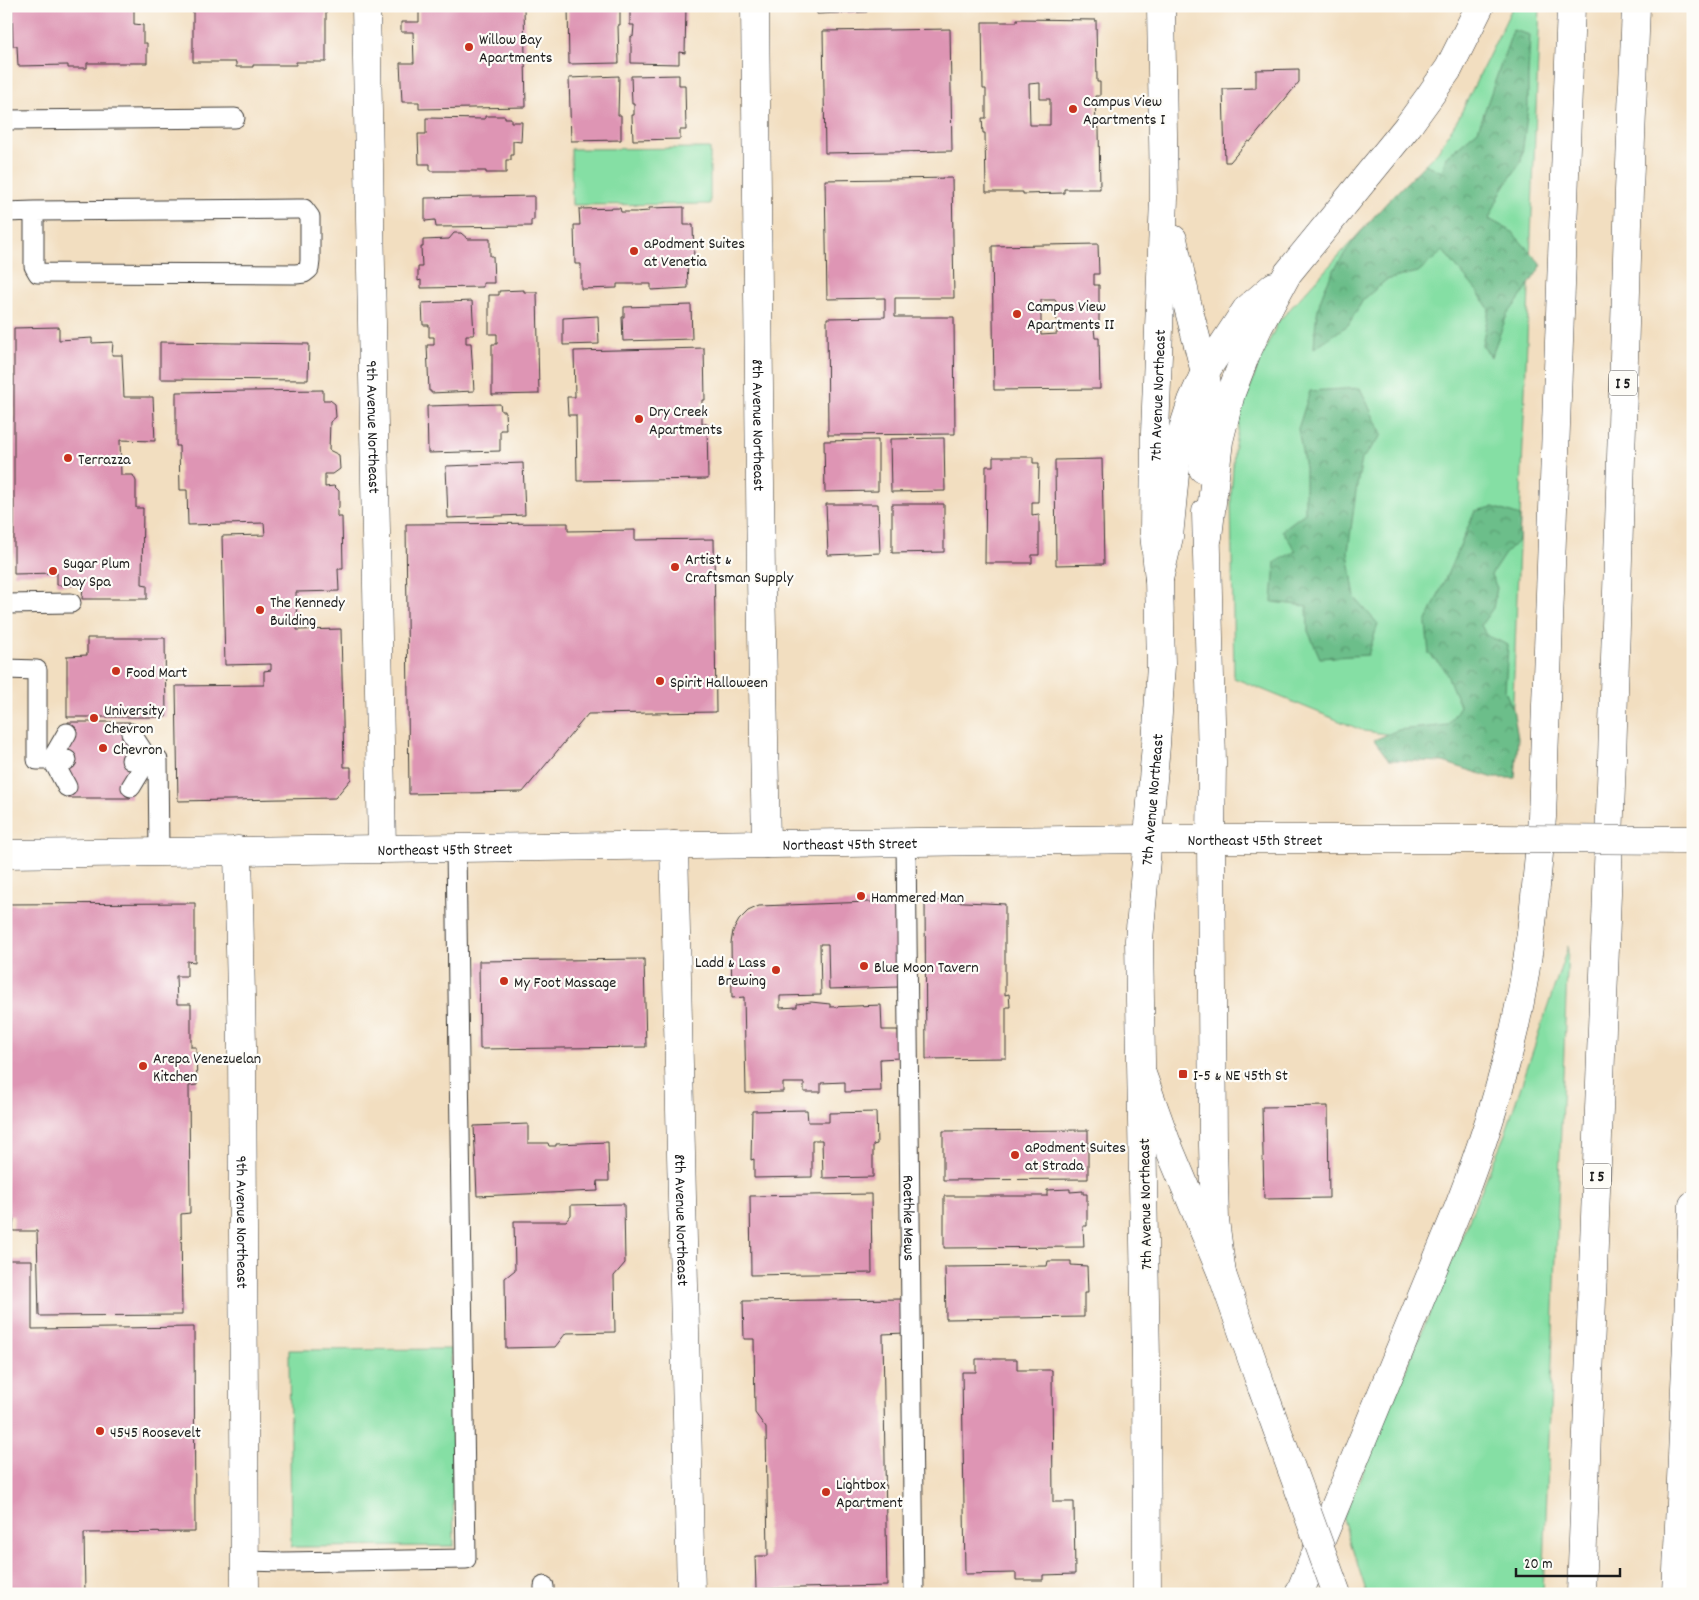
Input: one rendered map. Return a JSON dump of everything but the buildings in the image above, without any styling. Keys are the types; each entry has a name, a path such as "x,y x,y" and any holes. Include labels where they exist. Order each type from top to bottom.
{"main road":[{"name":"9th Avenue Northeast","path":"366,6 382,849"},
{"name":"8th Avenue Northeast","path":"755,6 761,578 766,844"},
{"name":"7th Avenue Northeast","path":"1147,1594 1146,1361 1138,940 1161,665 1159,579 1154,534 1154,433 1164,198 1161,6"},
{"path":"1159,579 1169,537 1176,463 1182,432 1192,402 1206,372 1246,310 1288,273 1408,126 1449,68 1480,6"},
{"path":"1299,1594 1456,1215 1479,1154 1504,1072 1522,990 1537,881 1542,807 1571,6"},
{"name":"I 5","path":"1581,1594 1612,759 1636,6"},
{"path":"1164,198 1187,303 1206,372 1208,412 1203,470 1208,537 1213,1146 1215,1220 1222,1274"},
{"path":"1208,537 1219,441 1232,393 1246,354 1259,326 1288,273"},
{"name":"Northeast 45th Street","path":"6,854 1147,839 1693,840"},
{"name":"8th Avenue Northeast","path":"674,845 691,1594"},
{"name":"9th Avenue Northeast","path":"238,850 242,1046 245,1594"},
{"path":"1142,1074 1166,1141 1222,1274 1336,1594"},
{"path":"1676,1594 1693,1205"}],"lane":[{"path":"6,120 235,118"},
{"path":"6,212 34,211 304,209 310,217 310,261 308,269 304,273 296,274 38,273 34,266 34,211"},
{"path":"6,604 71,603"},
{"path":"6,669 38,670 37,760 60,760"},
{"path":"67,733 60,760 68,787"},
{"path":"131,733 139,760 131,787"},
{"path":"139,760 158,760 159,852"},
{"name":"Roethke Mews","path":"906,842 914,1594"},
{"path":"244,1561 466,1559 456,848"}],"green space":[{"path":"1513,6 1540,6 1511,751 1364,731 1234,678 1231,498 1234,450 1241,413 1259,363 1278,322 1396,193 1438,151 1459,117"},
{"path":"1513,30 1530,35 1528,108 1521,162 1502,190 1489,219 1511,231 1542,265 1507,315 1491,357 1482,345 1489,309 1477,291 1443,251 1418,272 1386,280 1363,300 1348,325 1314,348 1318,309 1324,289 1334,269 1362,231 1425,164 1442,172 1446,157 1478,130"},
{"path":"710,148 710,204 572,205 571,149"},
{"path":"1360,388 1382,435 1362,459 1348,552 1355,598 1378,624 1368,655 1320,658 1308,631 1307,606 1272,602 1275,562 1296,551 1282,530 1305,513 1305,468 1298,429 1310,391"},
{"path":"1493,507 1520,516 1519,540 1504,555 1491,575 1497,588 1493,608 1481,625 1486,635 1508,645 1505,691 1513,709 1518,738 1515,778 1494,778 1443,762 1389,760 1374,740 1398,730 1448,725 1460,706 1444,668 1429,654 1426,623 1475,511"},
{"path":"1568,946 1543,1594 1367,1594 1343,1519 1505,1134"},
{"path":"451,1349 454,1546 291,1547 289,1350"}],"place":[{"name":"Willow Bay Apartments","path":"469,47"},
{"name":"Campus View Apartments I","path":"1073,109"},
{"name":"aPodment Suites at Venetia","path":"634,251"},
{"name":"Campus View Apartments II","path":"1017,314"},
{"name":"Dry Creek Apartments","path":"639,419"},
{"name":"Terrazza","path":"68,458"},
{"name":"Artist & Craftsman Supply","path":"675,567"},
{"name":"Sugar Plum Day Spa","path":"53,571"},
{"name":"The Kennedy Building","path":"260,610"},
{"name":"Food Mart","path":"116,671"},
{"name":"Spirit Halloween","path":"660,681"},
{"name":"University Chevron","path":"94,718"},
{"name":"Chevron","path":"103,748"},
{"name":"Hammered Man","path":"861,896"},
{"name":"Blue Moon Tavern","path":"864,966"},
{"name":"Ladd & Lass Brewing","path":"776,970"},
{"name":"My Foot Massage","path":"504,981"},
{"name":"Arepa Venezuelan Kitchen","path":"143,1066"},
{"name":"I-5 & NE 45th St","path":"1183,1074"},
{"name":"aPodment Suites at Strada","path":"1015,1155"},
{"name":"4545 Roosevelt","path":"100,1431"},
{"name":"Lightbox Apartment","path":"826,1492"}]}
